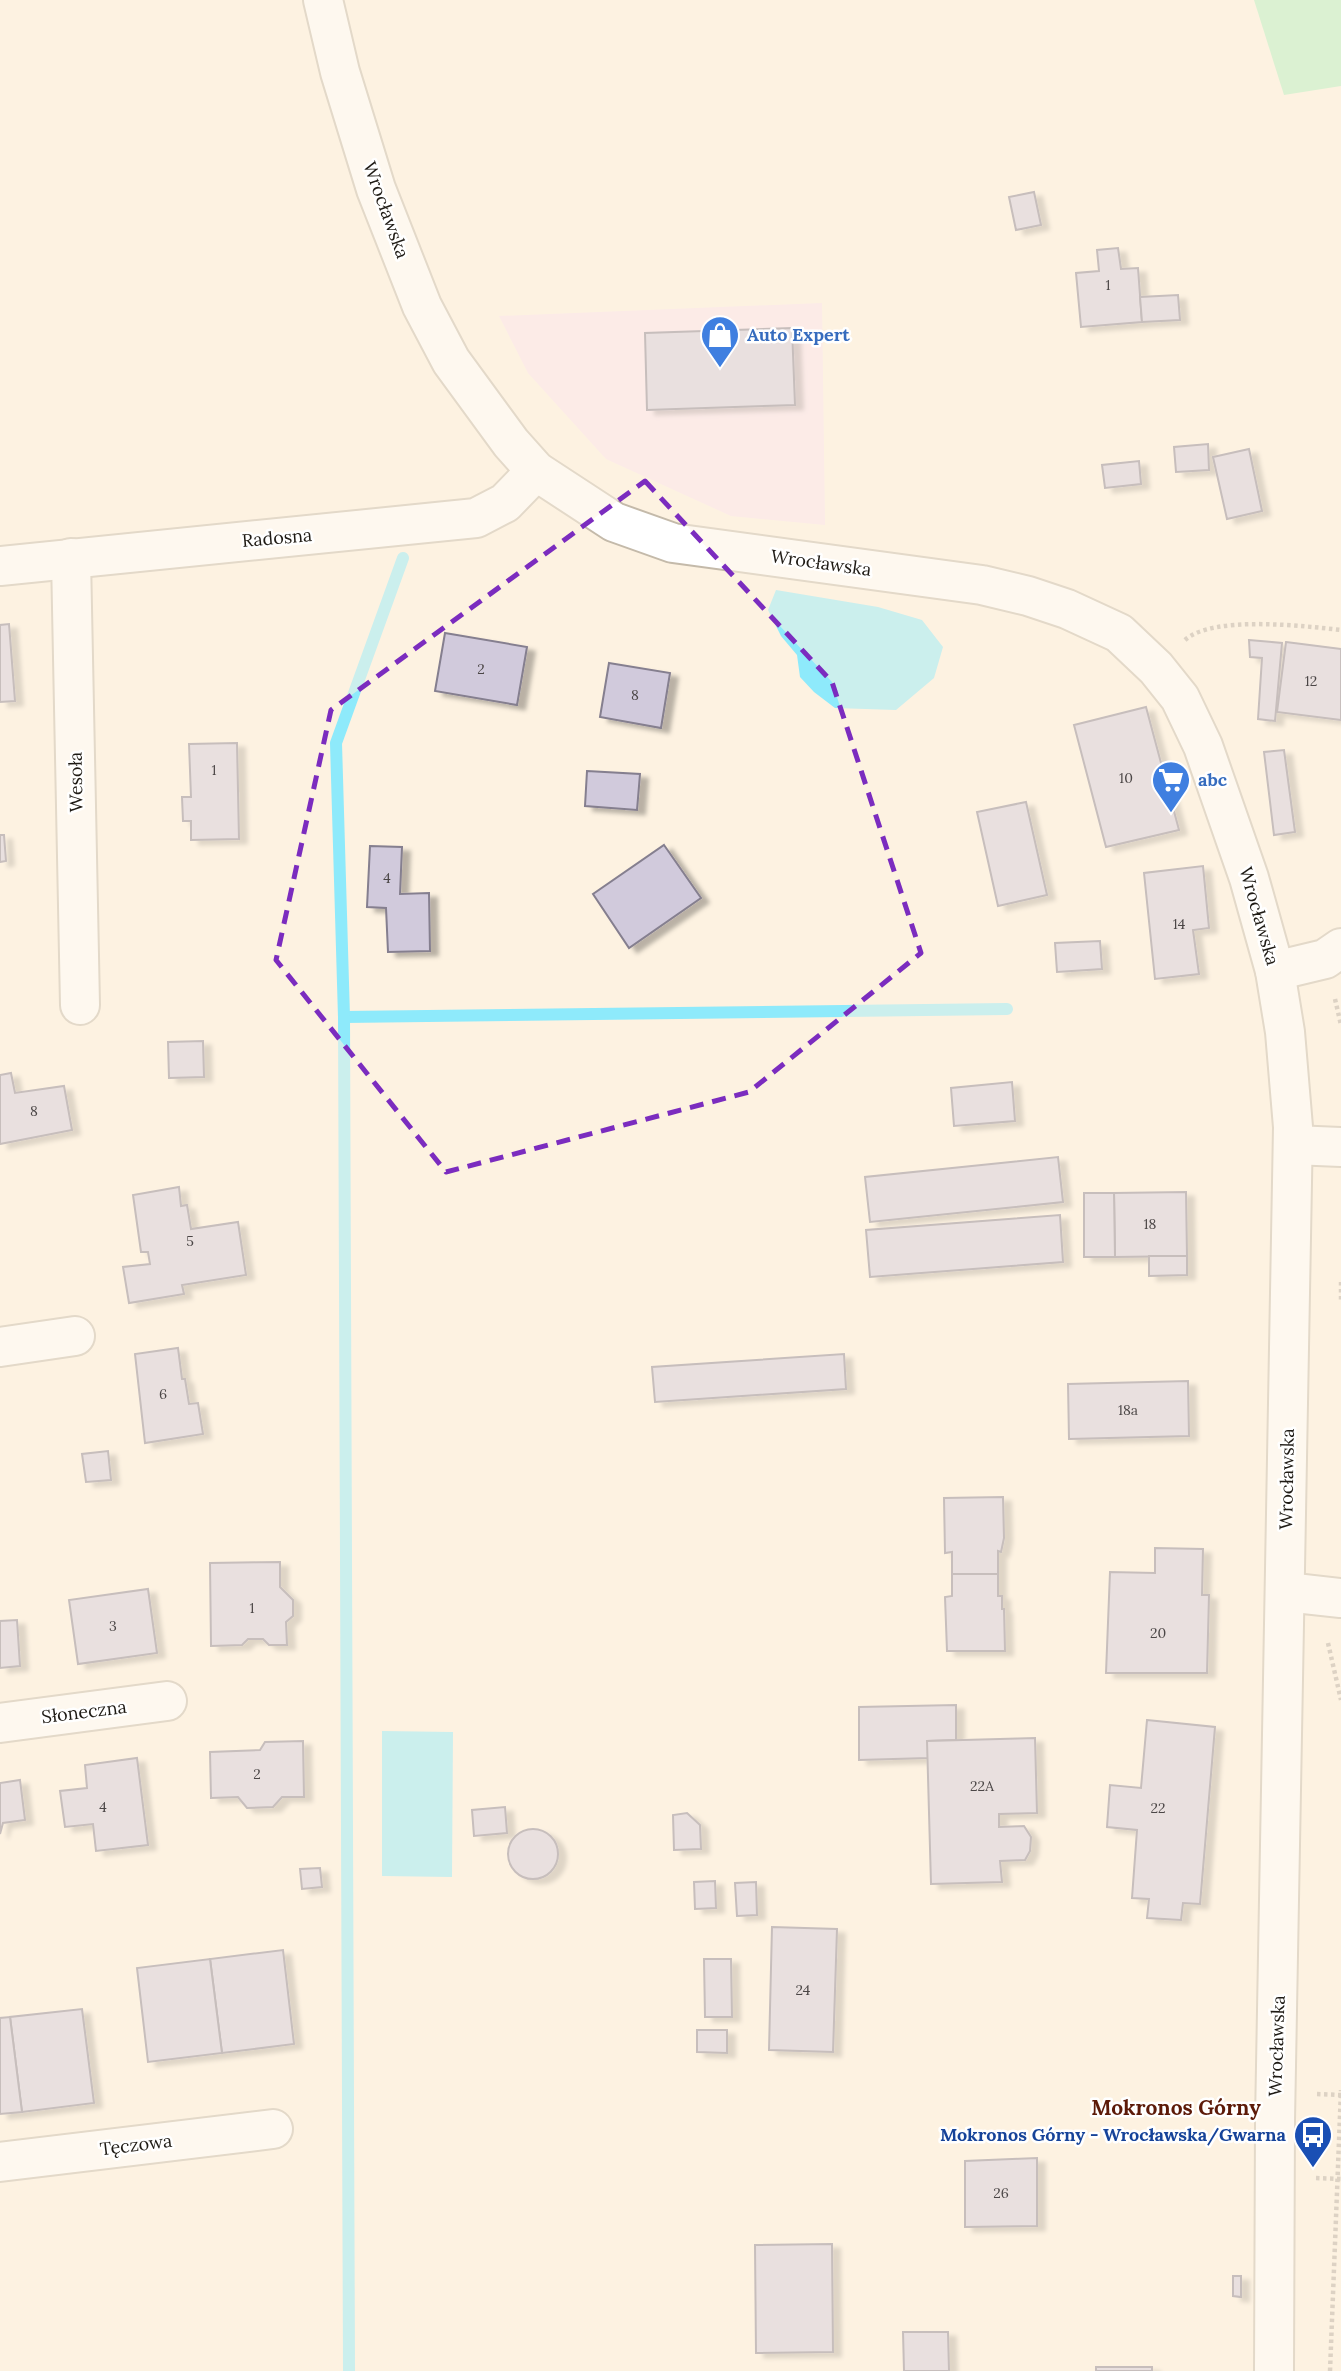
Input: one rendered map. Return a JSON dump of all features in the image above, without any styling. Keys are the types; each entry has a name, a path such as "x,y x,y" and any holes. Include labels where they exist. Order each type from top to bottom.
{"street":[{"name":"Wrocławska","path":"323,0 340,72 376,189 422,306 452,361 510,443 536,471 614,522 673,543 982,585 1068,609 1119,633 1156,668 1180,698 1203,746 1236,836 1275,971 1285,1032 1293,1145 1275,2121 1274,2371"},
{"name":"Radosna","path":"0,566 476,518 505,503 536,471"},
{"name":"Wesoła","path":"71,558 80,1005"},
{"path":"1275,971 1325,960 1341,948"},
{"path":"1293,1145 1341,1147"},
{"path":"0,1347 75,1336"},
{"path":"1286,1592 1341,1598"},
{"name":"Słoneczna","path":"0,1723 167,1701"},
{"name":"Tęczowa","path":"0,2162 273,2129"}],"path":[{"path":"1156,668 1194,632 1269,623 1341,630"},
{"path":"1334,995 1341,1025"},
{"path":"1341,1282 1341,1303"},
{"path":"1331,2371 1341,2090"},
{"path":"1313,2178 1339,2179"}],"highlighted area":[{"path":"645,481 832,682 921,953 749,1092 446,1172 276,960 331,710"}],"shaded area":[{"path":"822,303 825,525 731,516 606,459 528,373 499,316"}],"green space":[{"path":"1254,0 1341,0 1341,86 1284,95"}],"water":[{"path":"776,590 878,607 922,620 943,647 934,678 896,710 835,708 800,677 797,655 781,636 768,610"},
{"path":"382,1731 453,1732 452,1877 382,1876"}],"building":[{"path":"1034,192 1041,225 1016,230 1009,197"},
{"path":"1118,248 1121,269 1138,268 1142,322 1081,327 1076,273 1099,271 1097,250"},
{"path":"1178,295 1180,320 1142,322 1140,297"},
{"name":"Auto Expert","path":"792,328 795,405 647,410 645,333"},
{"path":"1208,444 1209,470 1176,472 1174,447"},
{"path":"1249,449 1262,511 1227,519 1213,457"},
{"path":"1139,461 1141,484 1105,488 1102,465"},
{"path":"9,624 15,701 0,702 0,625"},
{"path":"445,633 527,647 517,705 435,691"},
{"path":"1249,640 1282,643 1275,721 1258,719 1262,658 1250,657"},
{"path":"1286,642 1341,649 1341,720 1277,712"},
{"path":"609,663 670,673 661,728 600,717"},
{"path":"1146,707 1179,830 1106,847 1074,725"},
{"path":"237,743 239,839 191,840 191,821 183,821 182,797 191,797 189,744"},
{"path":"1284,750 1295,832 1274,835 1264,752"},
{"path":"587,771 640,774 637,810 585,806"},
{"path":"1026,802 1047,895 998,906 977,812"},
{"path":"0,835 4,835 6,861 0,862"},
{"path":"664,845 701,898 629,948 593,894"},
{"path":"370,846 402,847 400,894 429,893 430,951 388,952 386,908 367,907"},
{"path":"1203,866 1209,928 1193,930 1199,974 1155,979 1144,873"},
{"path":"1100,941 1102,969 1057,972 1055,943"},
{"path":"203,1041 204,1077 169,1078 168,1042"},
{"path":"11,1073 15,1093 64,1086 72,1130 0,1144 0,1075"},
{"path":"1012,1082 1015,1121 954,1126 951,1088"},
{"path":"1058,1157 1063,1202 870,1222 865,1177"},
{"path":"179,1187 181,1206 187,1205 191,1229 238,1222 246,1275 182,1285 184,1294 129,1303 123,1267 150,1264 148,1252 141,1252 133,1195"},
{"path":"1186,1192 1187,1256 1115,1257 1114,1193"},
{"path":"1084,1193 1114,1193 1115,1257 1084,1257"},
{"path":"1060,1215 1063,1262 870,1277 866,1230"},
{"path":"1149,1256 1187,1256 1187,1275 1149,1276"},
{"path":"178,1348 189,1404 198,1403 203,1434 145,1443 135,1354"},
{"path":"844,1354 846,1389 655,1402 652,1367"},
{"path":"1188,1381 1189,1436 1069,1439 1068,1384"},
{"path":"108,1451 111,1480 86,1482 82,1454"},
{"path":"1003,1497 1004,1538 1001,1552 998,1551 998,1574 952,1574 952,1552 945,1553 944,1498"},
{"path":"1155,1548 1203,1549 1202,1595 1209,1595 1207,1673 1106,1673 1110,1572 1155,1573"},
{"path":"280,1562 280,1587 293,1600 293,1616 286,1622 287,1645 269,1645 263,1639 248,1639 242,1645 211,1646 210,1563"},
{"path":"952,1574 998,1574 998,1596 1002,1596 1004,1609 1005,1651 947,1651 945,1597 952,1596"},
{"path":"148,1589 157,1653 78,1664 69,1600"},
{"path":"17,1620 20,1666 0,1668 0,1621"},
{"path":"956,1705 956,1740 928,1741 928,1758 859,1760 859,1707"},
{"path":"1147,1720 1215,1727 1200,1904 1183,1903 1181,1920 1147,1918 1149,1899 1132,1898 1137,1830 1107,1827 1110,1785 1141,1788"},
{"path":"1035,1738 1037,1813 999,1814 999,1827 1024,1826 1031,1837 1030,1851 1025,1860 1000,1861 1002,1882 931,1884 927,1741"},
{"path":"303,1741 304,1797 282,1797 273,1807 247,1808 238,1797 211,1798 210,1752 260,1750 265,1742"},
{"path":"137,1758 148,1845 96,1851 93,1824 65,1827 60,1791 87,1788 85,1765"},
{"path":"20,1780 25,1820 3,1823 0,1834 0,1783"},
{"path":"505,1807 507,1833 474,1836 472,1810"},
{"path":"687,1813 700,1825 701,1849 674,1850 673,1815"},
{"path":"533,1829 551,1836 558,1854 551,1872 533,1879 515,1872 508,1854 515,1836"},
{"path":"320,1868 322,1887 302,1889 300,1869"},
{"path":"715,1881 716,1908 695,1909 694,1882"},
{"path":"756,1882 757,1915 737,1916 735,1883"},
{"path":"772,1927 837,1929 833,2052 769,2050"},
{"path":"283,1950 294,2044 222,2053 210,1959"},
{"path":"210,1959 222,2053 148,2062 137,1968"},
{"path":"704,1959 731,1959 732,2017 705,2017"},
{"path":"82,2009 94,2103 22,2112 10,2017"},
{"path":"10,2017 22,2112 0,2114 0,2018"},
{"path":"697,2030 727,2030 727,2053 697,2052"},
{"path":"1037,2158 1037,2226 965,2227 965,2161"},
{"path":"832,2244 833,2352 756,2353 755,2245"},
{"path":"1233,2276 1241,2276 1241,2297 1233,2296"},
{"path":"903,2332 948,2332 949,2371 904,2371"},
{"path":"1096,2367 1152,2367 1152,2371 1096,2371"}],"waterway":[{"path":"349,2371 344,1017 336,743 403,558"},
{"path":"344,1017 1007,1009"}],"place":[{"name":"Auto Expert","path":"720,369"},
{"name":"abc","path":"1171,814"},
{"name":"Mokronos Górny - Wrocławska/Gwarna","path":"1313,2169"}],"district":[{"name":"Mokronos Górny","path":"1176,2108"}]}
